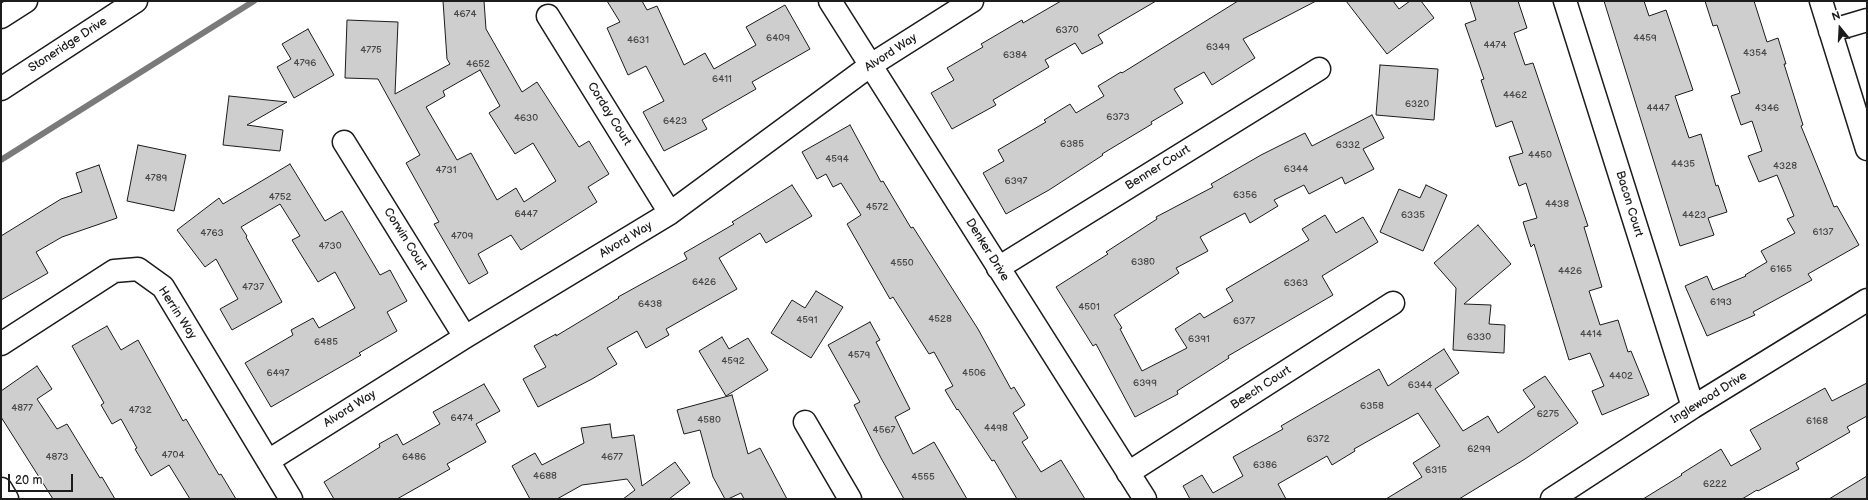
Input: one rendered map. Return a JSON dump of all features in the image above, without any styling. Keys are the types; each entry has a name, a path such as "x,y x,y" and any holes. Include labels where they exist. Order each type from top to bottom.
{"street":[{"path":"1,17 26,1"},
{"name":"Stoneridge Drive","path":"1,89 136,1"},
{"name":"Denker Drive","path":"830,1 1145,499"},
{"name":"Alvord Way","path":"268,461 465,337 670,213 871,66 972,1"},
{"name":"Bacon Court","path":"1565,1 1693,407"},
{"path":"1821,1 1867,149"},
{"name":"Corday Court","path":"548,16 670,213"},
{"path":"1830,31 1867,20"},
{"name":"Benner Court","path":"998,268 1319,69"},
{"name":"Corwin Court","path":"344,142 465,337"},
{"name":"Herrin Way","path":"1,344 114,271 138,269 163,287 291,499"},
{"name":"Inglewood Drive","path":"1552,499 1693,407 1867,300"},
{"name":"Beech Court","path":"1128,473 1393,303"},
{"path":"805,422 850,499"},
{"path":"1,489 7,499"}],"building":[{"path":"443,1 484,1 486,29 522,92 537,82 579,147 589,141 609,174 588,187 597,202 521,250 511,235 478,254 488,273 469,284 434,224 439,222 406,163 420,155 378,79 345,78 347,20 398,22 395,94 450,64 447,59","holes":["480,70 500,106 489,113 515,154 533,143 556,181 524,202 516,188 497,200 471,153 457,160 426,107 445,96 443,91"]},
{"path":"607,1 642,1 647,10 657,6 684,65 705,53 714,69 756,45 746,27 785,5 810,49 752,82 756,89 702,120 707,129 664,151 643,112 664,101 646,66 628,75 607,28 620,22"},
{"path":"1061,1 1156,1 1098,35 1103,43 1082,54 1075,43 1045,60 1049,67 993,100 996,105 952,129 931,93 954,80 947,68 983,47 981,44 1022,20 1023,23"},
{"path":"1238,1 1316,1 1243,39 1255,58 1212,85 1204,72 1174,89 1183,103 1151,122 1152,124 1102,154 1103,155 1049,190 1006,214 983,173 1004,161 998,150 1046,122 1044,120 1070,104 1076,113 1104,96 1098,86 1121,72 1122,73"},
{"path":"1346,1 1393,1 1399,9 1410,1 1421,1 1434,18 1387,54"},
{"path":"1470,1 1518,1 1527,28 1514,33 1525,65 1533,63 1588,226 1584,227 1602,287 1589,291 1600,325 1618,320 1628,352 1631,351 1649,395 1602,415 1592,391 1604,386 1590,353 1569,360 1534,244 1531,247 1523,222 1537,218 1526,183 1519,186 1509,157 1523,153 1512,121 1496,127 1481,80 1484,79 1465,24 1476,20"},
{"path":"1604,1 1644,1 1649,16 1666,10 1693,90 1675,96 1689,138 1701,134 1716,186 1718,185 1727,212 1708,218 1714,235 1680,246"},
{"path":"1705,1 1754,1 1767,42 1778,38 1786,64 1784,64 1803,125 1801,126 1834,207 1837,206 1859,245 1808,274 1812,280 1753,312 1755,315 1707,336 1685,286 1707,276 1713,290 1746,276 1745,275 1767,262 1761,251 1795,233 1787,219 1794,216 1777,175 1759,182 1748,156 1762,151 1752,121 1741,125 1731,96 1740,93 1717,25 1713,26"},
{"path":"308,29 334,75 294,98 277,67 291,59 282,44"},
{"path":"1380,65 1438,69 1434,120 1376,115"},
{"path":"229,96 287,102 247,125 283,130 280,151 223,145"},
{"path":"1372,115 1384,138 1363,149 1374,169 1345,184 1342,177 1309,194 1304,185 1274,200 1278,206 1250,223 1245,213 1200,237 1208,251 1176,268 1179,273 1114,315 1122,328 1120,329 1142,371 1187,348 1175,329 1200,313 1204,318 1233,301 1226,289 1309,240 1302,229 1325,215 1336,233 1363,217 1378,242 1322,276 1333,295 1228,356 1229,358 1177,391 1178,394 1135,417 1096,344 1093,346 1056,287 1108,254 1106,252 1157,219 1156,217 1213,187 1211,184 1261,155 1305,133 1312,146"},
{"path":"850,125 881,182 883,181 911,228 913,227 978,329 1011,389 1014,387 1025,405 1013,413 1028,438 1022,442 1041,472 1061,460 1085,499 1017,499 994,460 992,461 958,409 957,410 945,390 953,386 934,352 929,354 893,297 890,299 847,224 861,215 841,183 833,187 826,174 817,179 802,152"},
{"path":"138,145 186,155 174,211 127,201"},
{"path":"290,164 325,221 342,211 380,275 390,270 407,301 387,312 397,331 359,353 361,355 271,407 245,363 293,335 291,330 313,318 319,328 355,308 335,272 318,282 292,240 300,236 280,204 241,227 282,302 232,330 220,309 238,299 216,259 205,267 177,230 219,198 223,204"},
{"path":"99,165 117,218 62,237 36,252 48,273 1,300 1,236 61,199 82,192 76,173"},
{"path":"792,185 812,216 766,243 760,233 719,258 737,289 666,329 669,335 646,348 637,331 607,348 617,364 592,379 538,407 523,379 546,367 534,346 556,334 556,336 619,298 618,297 687,259 684,253 734,224 732,222"},
{"path":"1426,185 1447,195 1423,251 1380,232 1399,189 1420,198"},
{"path":"1478,225 1511,264 1464,304 1491,305 1489,324 1505,325 1504,353 1453,350 1456,288 1434,263"},
{"path":"816,291 843,307 811,358 771,333 792,300 805,308"},
{"path":"870,322 880,340 876,342 910,409 895,417 913,454 934,442 967,499 904,499 881,458 854,405 860,402 828,345"},
{"path":"107,326 121,350 138,340 183,421 186,419 219,475 221,474 236,499 190,499 169,465 151,476 135,449 137,448 121,419 112,424 101,405 104,403 72,346"},
{"path":"722,337 729,349 748,338 768,370 726,396 699,351"},
{"path":"1444,349 1459,373 1435,389 1463,431 1488,416 1498,433 1535,407 1523,390 1545,376 1578,423 1525,459 1459,499 1386,499 1422,477 1413,463 1440,446 1418,413 1354,449 1355,451 1332,465 1327,456 1278,484 1286,499 1190,499 1183,486 1202,475 1213,493 1243,476 1233,457 1283,429 1281,426 1379,369 1388,386"},
{"path":"37,366 52,389 37,399 57,429 67,424 100,478 102,477 115,499 53,499 1,417 1,391"},
{"path":"1867,383 1867,416 1847,427 1850,432 1796,463 1799,469 1758,491 1757,490 1742,499 1643,499 1721,449 1731,466 1761,449 1750,430 1825,388 1832,401"},
{"path":"484,384 500,411 476,424 486,442 447,464 450,469 397,499 334,499 324,482 380,447 379,444 397,434 403,445 440,424 433,412"},
{"path":"732,395 748,454 760,448 787,499 744,499 741,493 725,499 713,477 700,430 684,434 677,410"},
{"path":"610,424 612,438 634,435 642,486 675,462 690,483 669,499 623,499 635,490 627,479 582,485 557,499 530,499 512,466 535,453 542,465 584,443 581,428"},
{"path":"1867,476 1867,499 1829,499"}],"waterway":[{"path":"1,160 254,1"}]}
